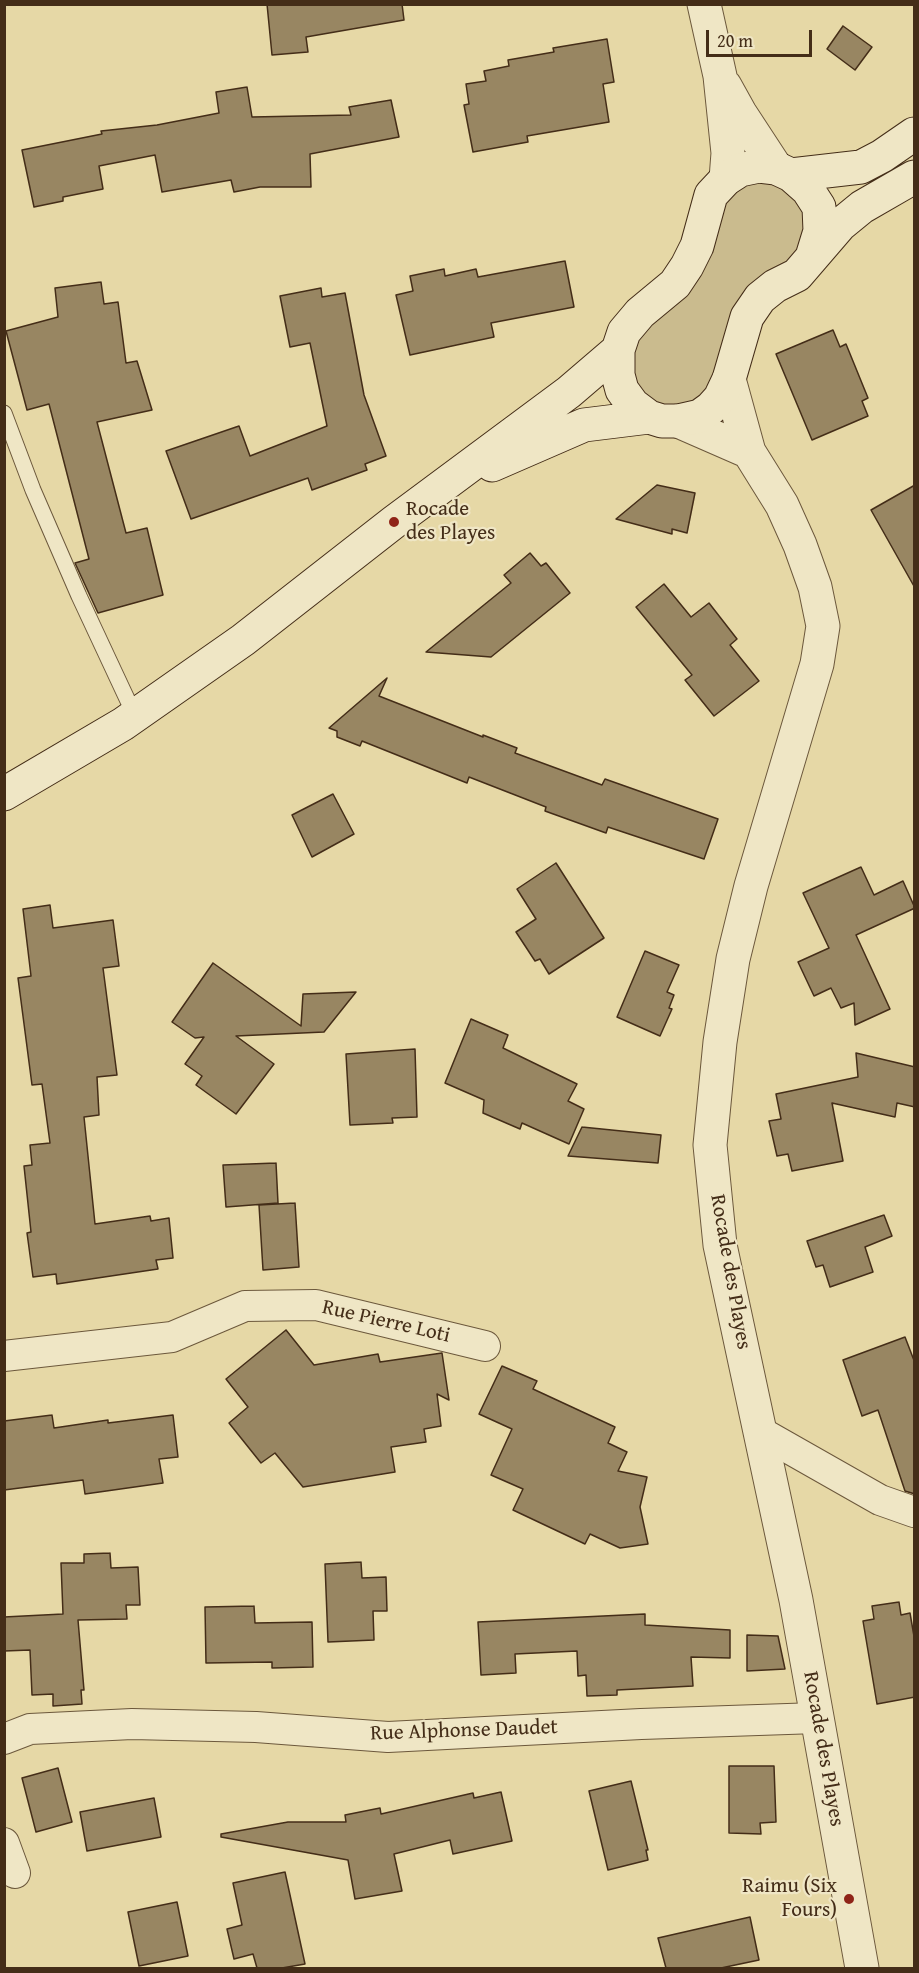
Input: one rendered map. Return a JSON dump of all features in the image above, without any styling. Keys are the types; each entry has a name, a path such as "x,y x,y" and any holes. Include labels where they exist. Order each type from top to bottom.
{"street":[{"path":"704,4 720,76 728,153 726,179"},
{"path":"720,76 740,113 784,172 808,190 819,207 820,231 813,257"},
{"path":"749,452 633,405 622,390 618,375 618,350 624,332 640,313 675,284 687,266 697,246 711,195 726,179 740,170 759,166 784,172 861,167 915,134"},
{"path":"436,490 584,425 700,416 720,398 729,379 747,317 760,297 775,286 797,276 840,225 862,207 915,177"},
{"path":"4,794 135,716 243,640 436,490 568,392 618,350"},
{"name":"Rocade des Playes","path":"729,379 749,452 782,505 800,545 815,587 823,626 817,664 751,886 734,959 720,1042 710,1145 720,1245 796,1600 861,1968"},
{"name":"Rue Pierre Loti","path":"4,1356 172,1336 244,1306 316,1305 485,1346"},
{"path":"762,1433 880,1500 915,1512"},
{"name":"Rue Alphonse Daudet","path":"4,1739 30,1729 132,1724 256,1727 388,1737 817,1718"},
{"path":"4,1843 15,1873"}],"lane":[{"path":"4,413 33,490 135,716"}],"shaded area":[{"path":"776,168 820,231 775,286 729,379 678,421 618,375 640,313 711,195"}],"building":[{"path":"267,4 402,4 404,20 306,37 308,52 272,55"},
{"path":"843,26 872,47 855,70 827,49"},
{"path":"607,39 614,82 603,84 609,122 527,136 528,142 473,152 464,105 469,104 466,84 486,81 484,71 509,66 508,60 554,52 553,48"},
{"path":"247,87 252,117 351,115 349,107 391,100 399,137 310,154 311,187 260,187 234,192 231,180 162,192 155,155 99,166 103,189 63,197 63,201 34,207 22,150 102,134 101,131 157,125 219,113 216,92"},
{"path":"565,261 574,307 491,323 494,337 410,355 396,295 413,291 410,276 444,269 445,276 476,269 478,277"},
{"path":"101,282 104,304 118,302 126,363 137,361 152,410 97,422 126,533 147,528 163,595 98,613 75,563 89,559 49,404 27,410 6,331 58,317 55,288"},
{"path":"321,288 322,297 345,293 364,395 386,456 365,464 367,470 312,490 308,478 191,519 166,451 239,426 250,456 327,426 310,343 290,347 280,296"},
{"path":"833,330 840,347 846,344 868,398 862,401 868,416 812,440 776,354"},
{"path":"657,485 695,493 687,533 672,529 672,534 616,519"},
{"path":"915,485 915,588 871,510"},
{"path":"530,553 541,566 546,563 570,593 491,657 426,652 511,583 504,575"},
{"path":"664,584 691,617 709,603 737,639 730,645 759,681 714,716 685,680 692,675 636,607"},
{"path":"387,678 379,696 517,748 515,753 602,785 605,779 718,819 704,859 608,827 606,833 545,811 546,807 469,777 467,783 362,741 360,746 337,737 337,731 329,728"},
{"path":"333,794 354,834 312,857 292,815"},
{"path":"556,863 604,938 549,974 540,959 535,961 516,932 536,919 517,889"},
{"path":"861,867 874,895 903,881 915,908 856,935 890,1009 855,1025 854,1003 841,1008 831,988 814,996 798,962 829,948 803,893"},
{"path":"50,905 53,928 113,920 119,966 103,968 117,1075 97,1077 99,1115 84,1117 95,1224 150,1216 151,1221 169,1218 173,1258 156,1260 158,1269 57,1284 56,1274 33,1277 27,1233 31,1232 24,1166 32,1165 30,1145 50,1143 42,1084 32,1085 18,978 31,976 23,909"},
{"path":"645,951 679,965 667,992 674,995 669,1008 672,1009 660,1036 617,1017"},
{"path":"213,963 301,1026 303,994 356,992 324,1032 236,1036 274,1064 236,1114 196,1085 202,1076 185,1064 204,1037 195,1038 172,1022"},
{"path":"471,1019 508,1035 503,1048 577,1084 568,1101 584,1109 569,1144 522,1123 520,1129 483,1113 484,1100 445,1083"},
{"path":"415,1049 417,1117 392,1118 393,1123 350,1125 346,1054"},
{"path":"856,1053 915,1067 915,1107 897,1103 895,1117 832,1103 843,1161 792,1171 788,1154 777,1156 769,1121 781,1119 776,1094 858,1077"},
{"path":"582,1127 661,1135 658,1163 568,1156"},
{"path":"276,1163 278,1203 226,1207 223,1165"},
{"path":"295,1203 299,1267 263,1270 259,1205"},
{"path":"884,1215 892,1236 865,1247 873,1272 830,1287 823,1265 816,1267 807,1241"},
{"path":"286,1330 314,1365 378,1354 380,1362 442,1353 449,1400 437,1394 441,1426 424,1429 426,1442 391,1447 395,1472 303,1487 275,1453 261,1463 229,1423 248,1407 226,1379"},
{"path":"905,1337 915,1363 915,1494 905,1491 878,1410 862,1416 843,1360"},
{"path":"502,1366 537,1381 533,1389 615,1427 608,1443 627,1452 618,1471 647,1477 640,1507 648,1544 620,1548 590,1534 585,1544 513,1510 523,1489 491,1475 512,1429 479,1414"},
{"path":"52,1415 54,1428 108,1420 108,1423 173,1415 178,1457 159,1459 163,1483 85,1494 83,1480 4,1490 4,1421"},
{"path":"110,1553 111,1568 138,1567 140,1605 126,1605 127,1619 78,1620 84,1690 81,1690 82,1704 53,1706 53,1694 32,1695 30,1650 4,1651 4,1617 63,1614 61,1563 84,1563 84,1554"},
{"path":"361,1562 362,1578 386,1577 387,1611 373,1611 374,1640 328,1642 325,1564"},
{"path":"899,1602 901,1615 910,1613 915,1642 915,1697 877,1704 863,1621 874,1619 872,1606"},
{"path":"254,1606 255,1623 312,1622 313,1667 272,1668 272,1662 206,1663 205,1607"},
{"path":"645,1614 645,1625 730,1630 730,1658 691,1657 693,1686 617,1690 617,1695 587,1696 586,1675 578,1676 577,1651 515,1654 516,1673 481,1675 478,1622"},
{"path":"747,1635 778,1636 785,1669 747,1671"},
{"path":"729,1766 774,1766 776,1822 760,1823 761,1834 729,1833"},
{"path":"58,1768 72,1822 36,1832 22,1778"},
{"path":"631,1781 648,1850 646,1850 648,1860 608,1870 589,1791"},
{"path":"501,1792 512,1841 453,1854 450,1840 394,1854 402,1891 355,1899 348,1860 221,1837 221,1834 288,1822 346,1822 345,1815 380,1808 381,1814 473,1793 474,1798"},
{"path":"154,1798 161,1837 87,1851 80,1812"},
{"path":"285,1872 305,1964 282,1968 257,1968 253,1954 234,1959 227,1929 242,1925 233,1883"},
{"path":"177,1902 188,1956 139,1966 128,1912"},
{"path":"750,1917 759,1960 721,1968 666,1968 658,1938"}],"place":[{"name":"Rocade des Playes","path":"394,522"},
{"name":"Raimu (Six Fours)","path":"849,1899"}]}
